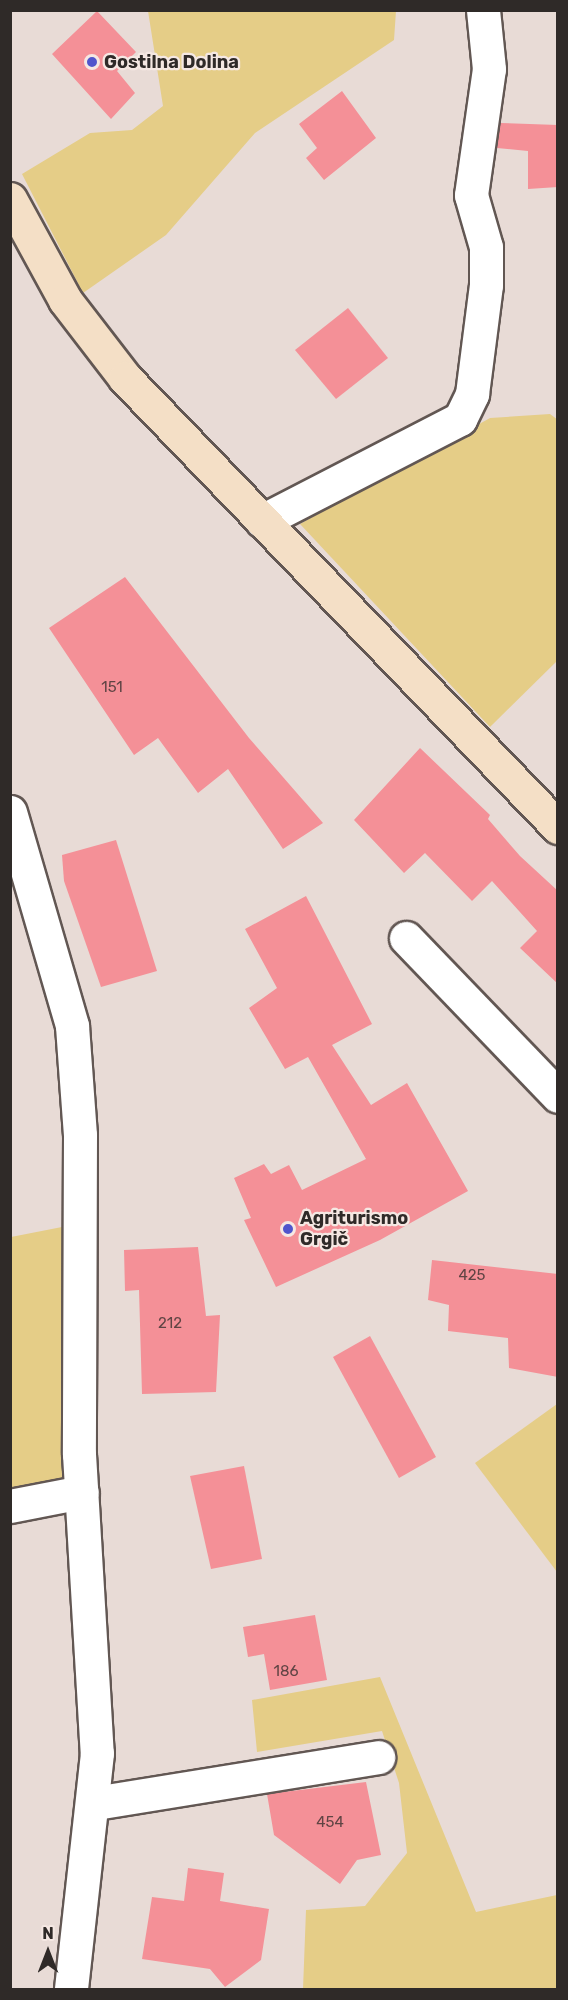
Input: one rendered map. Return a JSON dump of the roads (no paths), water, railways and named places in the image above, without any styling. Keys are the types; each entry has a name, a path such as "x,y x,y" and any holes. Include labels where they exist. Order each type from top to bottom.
{"main road":[{"path":"10,199 86,332 262,521 558,827"}],"street":[{"path":"262,521 460,419 472,394 486,285 486,247 471,195 489,69 483,10"},
{"path":"10,812 75,1052 80,1136 82,1492 95,1803 71,1989"},
{"path":"406,938 558,1096"},
{"path":"10,1506 82,1492"},
{"path":"95,1803 378,1757"}],"place":[{"name":"Gostilna Dolina","path":"92,62"},
{"name":"Agriturismo Grgič","path":"288,1229"}]}
